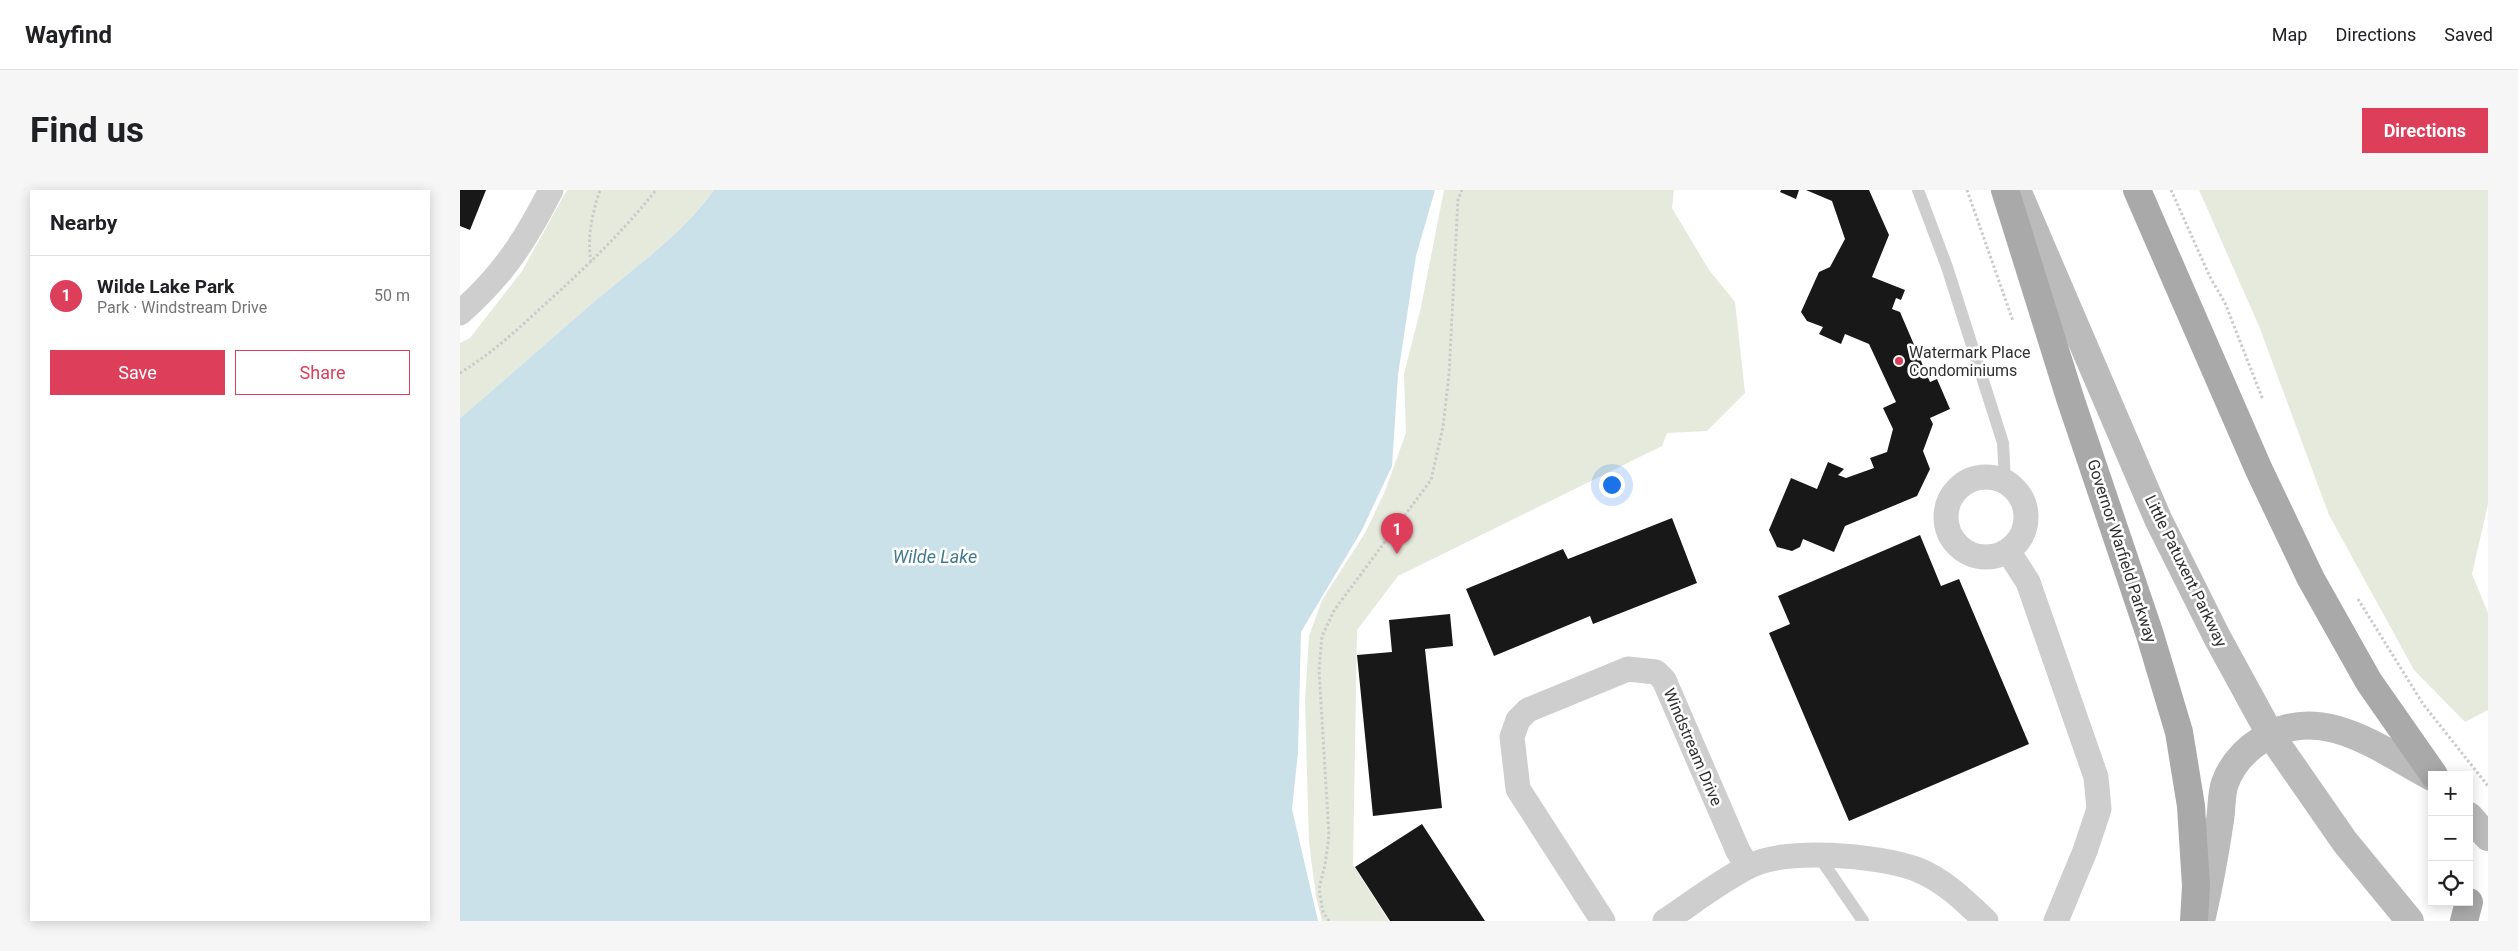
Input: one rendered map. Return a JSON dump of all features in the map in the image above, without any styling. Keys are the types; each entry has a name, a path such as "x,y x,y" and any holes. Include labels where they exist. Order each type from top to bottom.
{"main road":[{"name":"Governor Warfield Parkway","path":"2005,190 2070,398 2150,635 2179,732 2191,806 2196,886 2194,921"},
{"name":"Little Patuxent Parkway","path":"2017,190 2158,519 2217,638 2270,734 2345,842 2410,921"},
{"path":"2137,190 2259,470 2311,579 2369,682 2430,771"},
{"path":"2201,921 2210,887 2225,784 2235,764 2244,753 2270,734 2295,725 2316,724 2343,731 2428,774"},
{"path":"2473,821 2488,838"},
{"path":"2464,921 2468,906"}],"street":[{"path":"460,313 490,285 519,250 551,190"},
{"path":"1988,476 2005,481 2022,498 2025,505 2026,521 2020,538 2008,551 1992,557 1973,556 1957,545 1947,527 1946,515 1950,500 1958,488 1971,479 1988,476"},
{"path":"2008,551 2028,582 2096,777 2099,809 2085,851 2056,921"},
{"name":"Windstream Drive","path":"1604,921 1518,789 1512,737 1518,720 1528,710 1628,669 1656,672 1664,680 1738,851 1748,867"},
{"path":"1665,921 1748,867 1766,860 1818,855 1872,858 1917,869 1952,888 1986,921"}],"lane":[{"path":"1918,190 1947,268 2002,444 2005,481"},
{"path":"1818,855 1863,921"}],"path":[{"path":"592,262 588,244 593,210 600,190"},
{"path":"460,374 507,340 592,262 629,223 656,190"},
{"path":"1329,921 1324,912 1319,889 1325,865 1329,835 1319,670 1322,636 1335,609 1431,480 1443,427 1449,375 1458,199 1462,190"},
{"path":"1967,190 2015,327"},
{"path":"2171,190 2210,277 2226,303 2265,408"},
{"path":"2356,595 2423,704 2488,786"}],"shaded area":[{"path":"567,190 714,190 701,207 671,237 460,418 460,343 470,338 522,271"},
{"path":"1444,190 1674,190 1672,208 1709,270 1735,302 1745,393 1707,431 1667,433 1662,446 1398,576 1357,630 1353,865 1389,921 1322,921 1316,897 1309,842 1305,701 1309,636 1322,600 1365,533 1385,491 1406,433 1404,374 1421,307"},
{"path":"2199,190 2488,190 2488,504 2472,574 2488,613 2488,710 2465,722 2414,670 2329,515 2259,326"}],"water":[{"name":"Wilde Lake","path":"714,190 1435,190 1416,256 1398,375 1392,466 1362,530 1301,632 1298,753 1292,809 1318,921 460,921 460,418 671,237 701,207"}],"building":[{"path":"460,190 486,190 470,230 460,226"},
{"path":"1781,190 1799,190 1796,199 1780,192"},
{"name":"Watermark Place Condominiums","path":"1806,190 1869,190 1889,235 1872,277 1905,290 1901,300 1896,298 1892,309 1900,312 1930,382 1937,379 1950,409 1930,418 1933,424 1923,451 1930,469 1917,496 1845,526 1834,552 1803,539 1800,547 1792,551 1777,547 1769,530 1791,478 1817,489 1828,462 1844,469 1838,475 1846,478 1874,468 1870,458 1887,452 1893,429 1883,408 1896,402 1869,344 1845,334 1841,344 1819,334 1823,327 1807,321 1801,312 1819,272 1830,267 1845,239 1832,201"},
{"path":"1672,518 1697,583 1593,624 1590,616 1494,656 1466,589 1563,549 1568,559"},
{"path":"1920,535 1941,586 1959,579 2029,744 1849,821 1769,633 1790,624 1778,596"},
{"path":"1450,614 1453,646 1425,649 1442,808 1373,816 1357,655 1392,652 1389,620"},
{"path":"1422,824 1485,921 1390,921 1355,867"}],"place":[{"name":"Watermark Place Condominiums","path":"1899,361"},
{"name":"Wilde Lake Park","path":"1397,554"}]}
